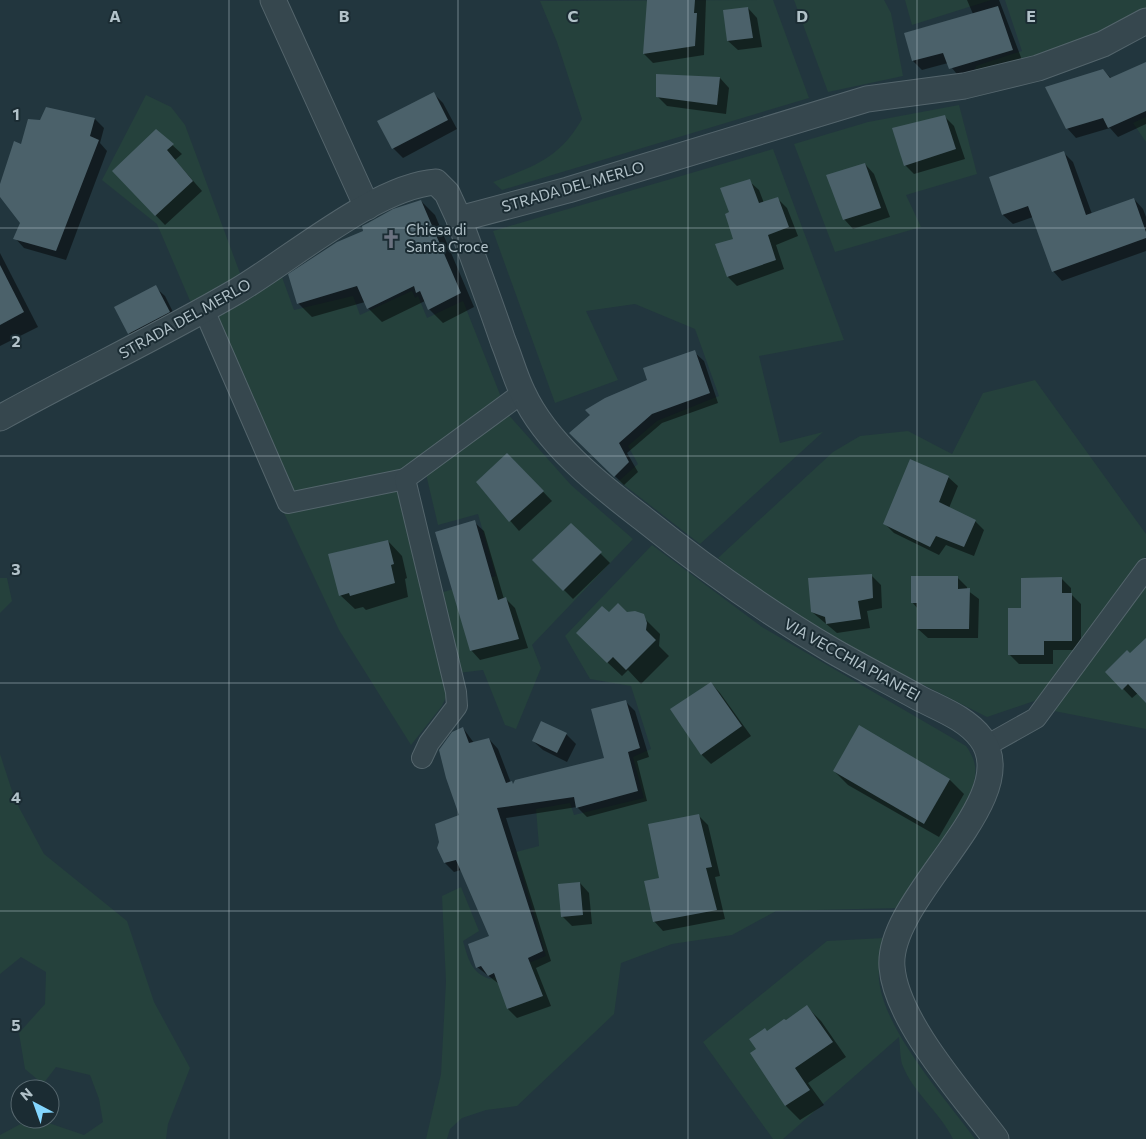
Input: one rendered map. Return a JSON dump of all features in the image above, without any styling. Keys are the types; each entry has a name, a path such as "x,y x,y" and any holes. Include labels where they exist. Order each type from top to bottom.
{"street":[{"path":"273,0 368,207"},
{"name":"STRADA DEL MERLO","path":"0,418 204,310 368,207 411,187 436,182 447,193 460,219 568,190 867,99 964,86 1038,68 1103,44 1146,21"},
{"name":"VIA VECCHIA PIANFEI","path":"460,219 522,393 546,429 584,470 732,587 788,624 863,668 961,720 973,729 986,746 990,754 991,771 983,796 900,926 891,954 891,961 894,984 908,1017 996,1139"},
{"path":"204,310 288,503 405,479 522,393"},
{"path":"405,479 456,692 457,706 429,743 422,758"},
{"path":"986,746 1036,718 1146,570"}],"green space":[{"path":"773,0 809,98 502,190 493,182 544,160 564,143 582,119 557,42 540,1"},
{"path":"794,0 884,0 891,13 903,76 828,92"},
{"path":"905,0 991,0 912,25"},
{"path":"1005,0 1146,0 1146,11 1096,35 1035,59 974,74 976,66 1022,51"},
{"path":"146,95 171,107 185,125 241,276 191,303 157,224 102,180"},
{"path":"959,105 977,174 906,195 921,227 835,252 794,144 868,122"},
{"path":"1146,117 1146,142 1133,123"},
{"path":"773,149 844,340 759,356 780,443 823,432 700,544 619,481 638,464 628,446 657,421 719,396 695,329 635,304 586,311 618,380 555,403 493,231"},
{"path":"282,277 294,310 353,296 360,315 412,291 415,298 418,296 427,318 463,301 501,397 400,472 292,496 215,319"},
{"path":"1035,380 1146,534 1146,556 1040,699 987,717 876,661 770,599 718,558 833,452 860,436 908,431 952,454 983,393"},
{"path":"506,412 571,485 633,539 532,645 541,668 516,729 505,725 483,670 458,673 440,593 496,576 478,514 438,525 426,474"},
{"path":"399,488 447,695 442,706 411,745 339,630 283,511"},
{"path":"652,545 762,627 966,746 974,761 975,774 966,803 900,908 776,911 732,935 672,944 621,963 614,1014 517,1106 486,1110 462,1118 450,1129 447,1139 426,1139 441,1074 446,982 442,896 461,887 479,931 463,941 471,964 478,973 490,979 546,956 516,852 539,846 536,809 570,803 574,815 644,798 633,757 651,749 631,686 590,679 565,636"},
{"path":"0,578 7,578 12,601 0,613"},
{"path":"1146,580 1146,729 1049,710"},
{"path":"0,754 15,800 44,854 127,921 154,1002 190,1068 168,1124 166,1139 0,1139 0,1135 11,1129 60,1129 60,1127 84,1135 103,1122 99,1099 90,1075 56,1067 47,1079 37,1079 25,1069 19,1033 45,1004 46,972 21,957 0,974"},
{"path":"884,938 879,964 879,980 883,1000 892,1020 918,1063 975,1139 953,1139 948,1129 907,1074 901,1061 899,1037 783,1139 773,1139 703,1042 827,941"}],"building":[{"path":"647,0 695,0 694,13 697,13 695,46 643,54"},
{"path":"998,6 1013,50 949,69 943,53 912,61 904,33"},
{"path":"748,7 753,38 727,41 723,10"},
{"path":"1146,62 1146,111 1108,128 1103,118 1066,129 1045,87 1103,69 1110,78"},
{"path":"656,74 720,77 717,105 656,97"},
{"path":"434,92 448,120 392,149 377,121"},
{"path":"46,107 95,118 90,136 99,140 56,251 13,239 20,223 0,197 0,184 14,141 21,144 28,119 40,120"},
{"path":"945,115 956,149 904,166 892,128"},
{"path":"156,129 174,144 167,150 193,181 155,216 112,171"},
{"path":"1064,151 1086,215 1134,198 1146,232 1146,238 1052,272 1028,206 1002,215 989,177"},
{"path":"865,163 881,208 843,220 826,175"},
{"path":"750,179 759,203 778,197 789,227 768,235 776,260 727,277 715,244 733,239 725,214 729,212 720,188"},
{"path":"421,200 461,293 428,310 420,291 416,293 414,286 367,309 357,286 297,304 288,274 337,242 363,231 362,226 393,209"},
{"path":"0,265 24,312 0,325"},
{"path":"156,285 170,312 128,334 114,307"},
{"path":"695,350 710,393 652,414 619,443 629,462 614,477 569,433 590,415 585,410 605,398 647,380 643,368"},
{"path":"507,453 544,491 509,522 476,482"},
{"path":"910,459 949,476 939,502 976,520 964,547 936,536 930,547 883,524"},
{"path":"475,520 498,600 506,597 519,639 470,651 435,532"},
{"path":"571,523 602,552 563,591 532,560"},
{"path":"388,540 394,564 391,565 395,583 350,596 349,593 339,596 328,554"},
{"path":"872,574 873,598 858,601 861,619 826,624 825,617 811,612 808,578"},
{"path":"911,576 958,576 958,589 970,588 969,629 917,629 917,603 911,603"},
{"path":"1062,577 1062,593 1072,593 1072,641 1044,641 1044,655 1008,655 1008,608 1021,608 1021,578"},
{"path":"618,603 627,612 635,611 644,614 647,623 646,630 656,640 626,670 613,657 607,663 576,633 602,606 609,612"},
{"path":"1146,638 1146,703 1128,684 1122,690 1105,672 1127,650 1130,653"},
{"path":"711,682 742,726 701,755 670,709"},
{"path":"626,700 640,748 628,752 638,791 576,808 574,797 497,808 543,951 528,958 543,996 507,1009 494,973 488,976 481,966 476,968 468,944 489,936 456,860 444,863 437,848 439,842 435,824 459,815 446,778 439,750 452,732 463,727 469,743 489,738 506,783 512,781 513,784 515,780 604,758 591,709"},
{"path":"541,721 567,733 557,753 532,741"},
{"path":"859,725 950,779 924,824 833,771"},
{"path":"699,814 712,867 706,868 717,910 653,922 644,881 659,878 648,824"},
{"path":"580,882 583,915 561,917 558,884"},
{"path":"807,1005 833,1042 795,1068 810,1090 785,1106 750,1053 756,1049 749,1039 765,1028 767,1031 784,1019 786,1020"}],"place":[{"name":"Chiesa di Santa Croce","path":"391,239"}]}
